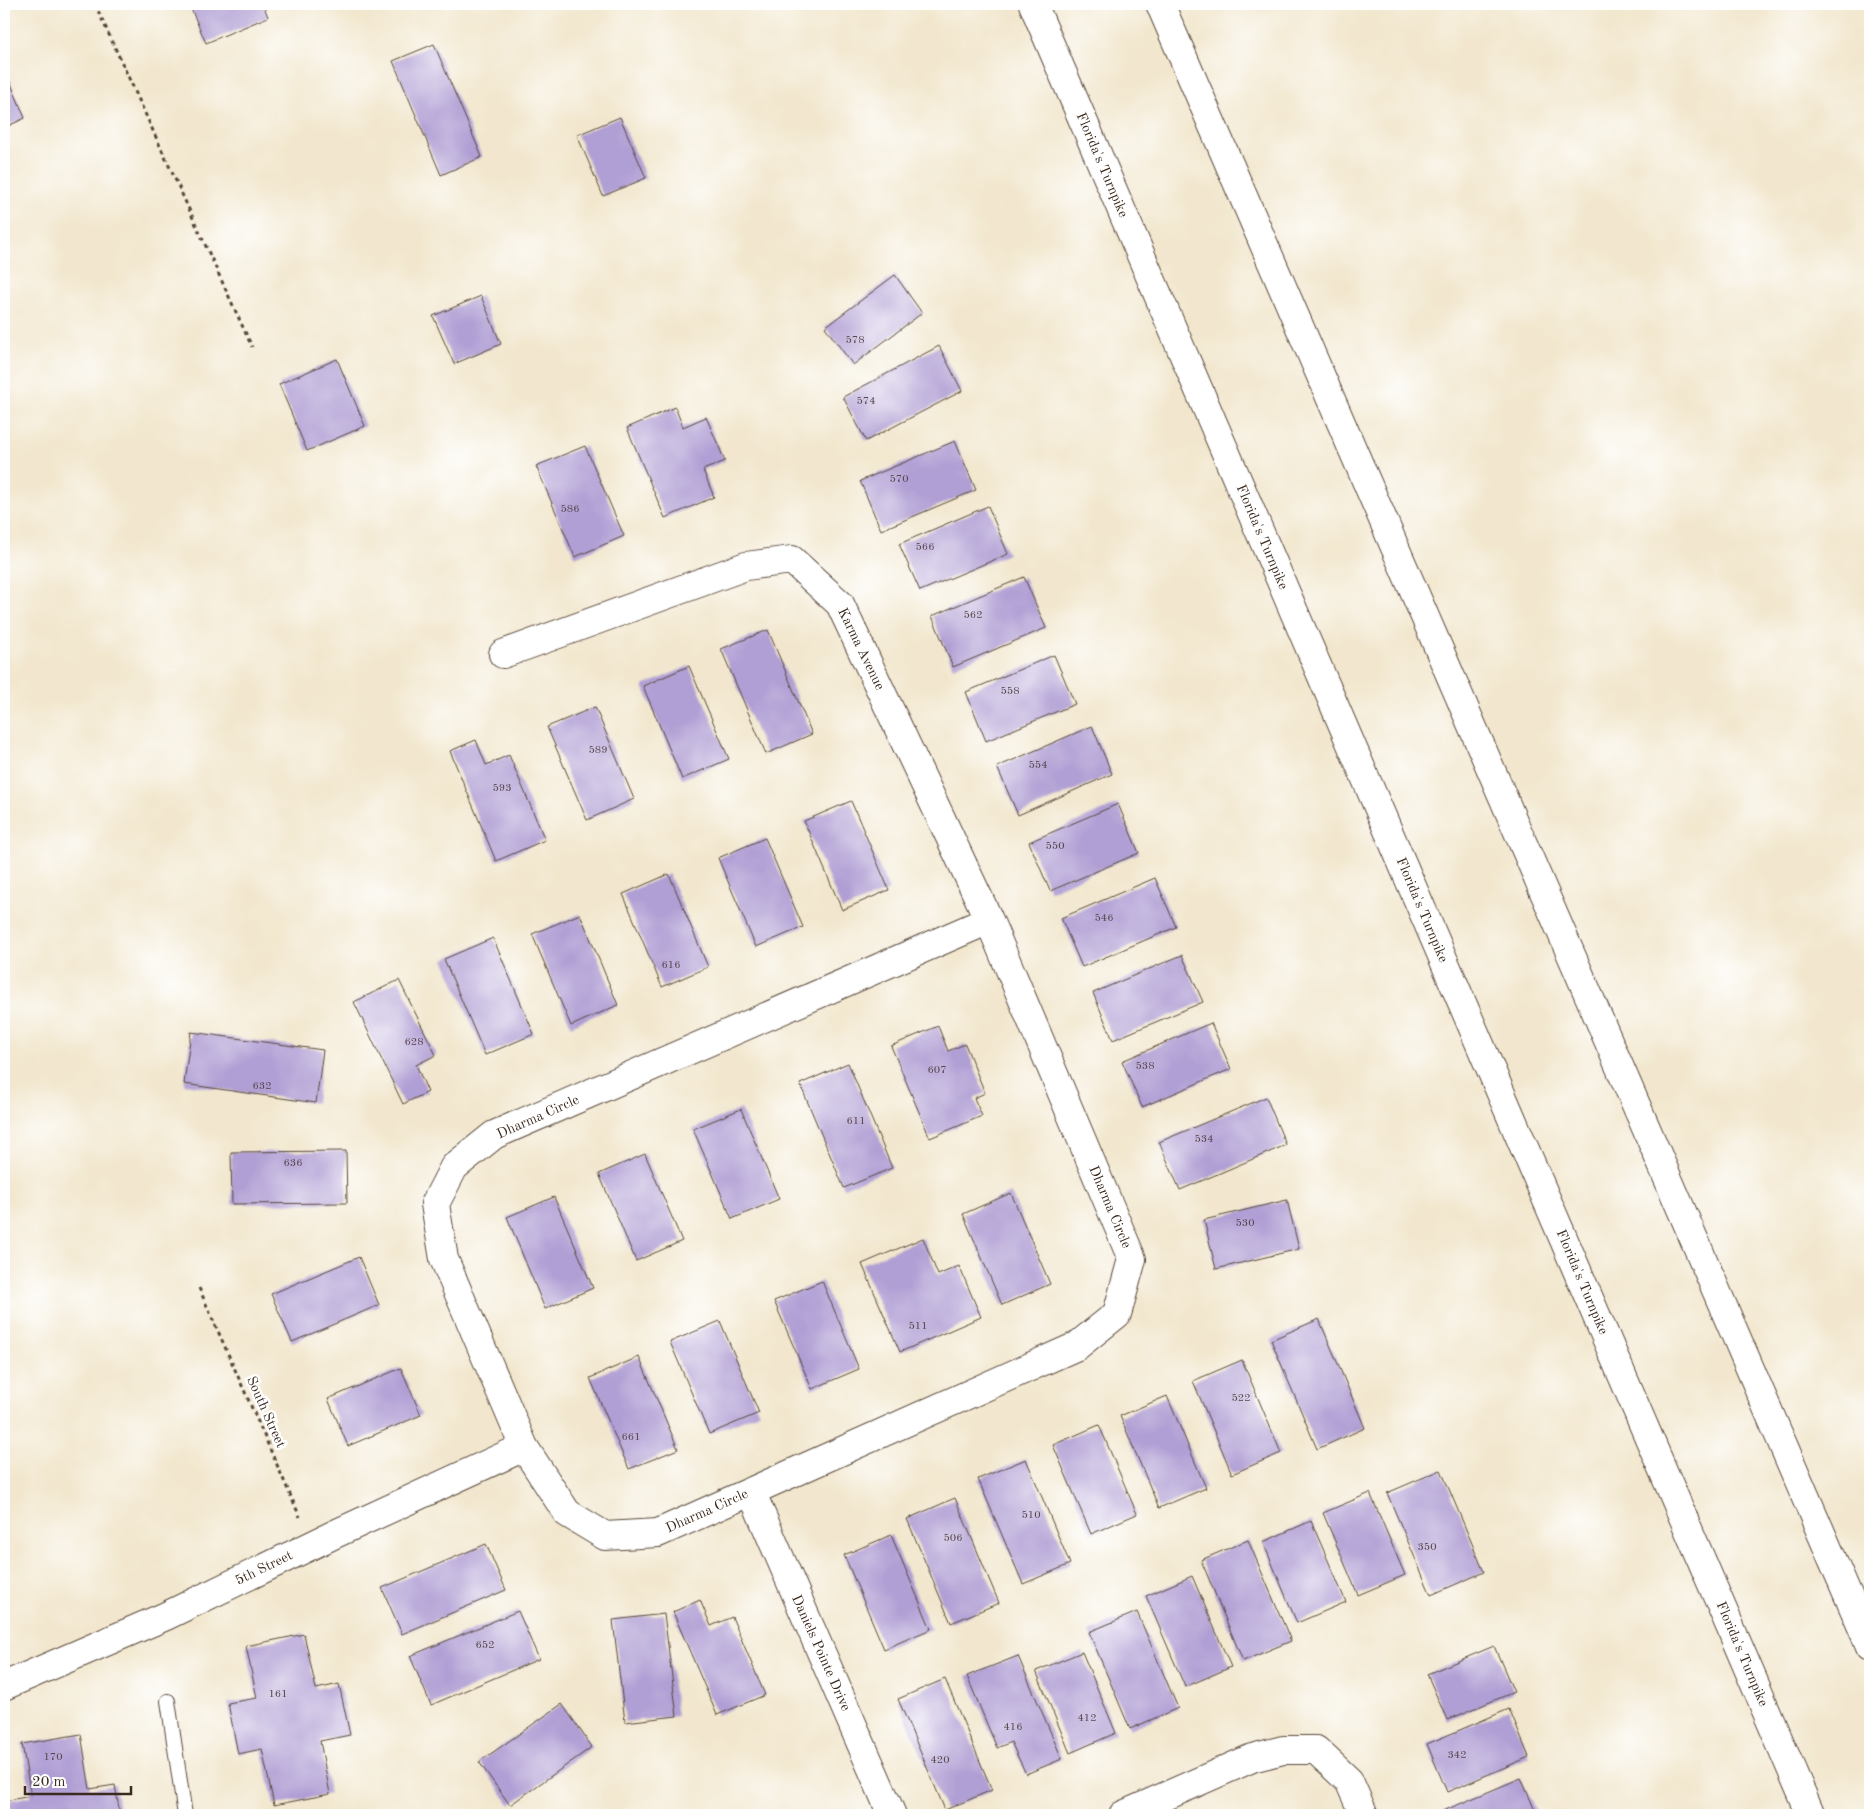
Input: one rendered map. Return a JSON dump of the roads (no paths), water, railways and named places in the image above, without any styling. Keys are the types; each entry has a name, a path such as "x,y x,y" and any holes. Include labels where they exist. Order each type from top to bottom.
{"main road":[{"name":"Florida's Turnpike","path":"1033,4 1811,1815"},
{"path":"1160,4 1870,1646"},
{"name":"Karma Avenue","path":"503,654 746,566 792,560 840,604 988,920"},
{"name":"Dharma Circle","path":"988,920 1132,1259 1117,1314 1077,1346 658,1533 605,1536 567,1513 524,1447 444,1259 435,1204 454,1167 494,1135 988,920"},
{"name":"5th Street","path":"4,1686 166,1616 524,1447"},
{"name":"Daniels Pointe Drive","path":"751,1491 892,1815"},
{"path":"1123,1815 1252,1758 1283,1750 1316,1750 1349,1781 1364,1815"}],"lane":[{"path":"168,1701 185,1815"}]}
